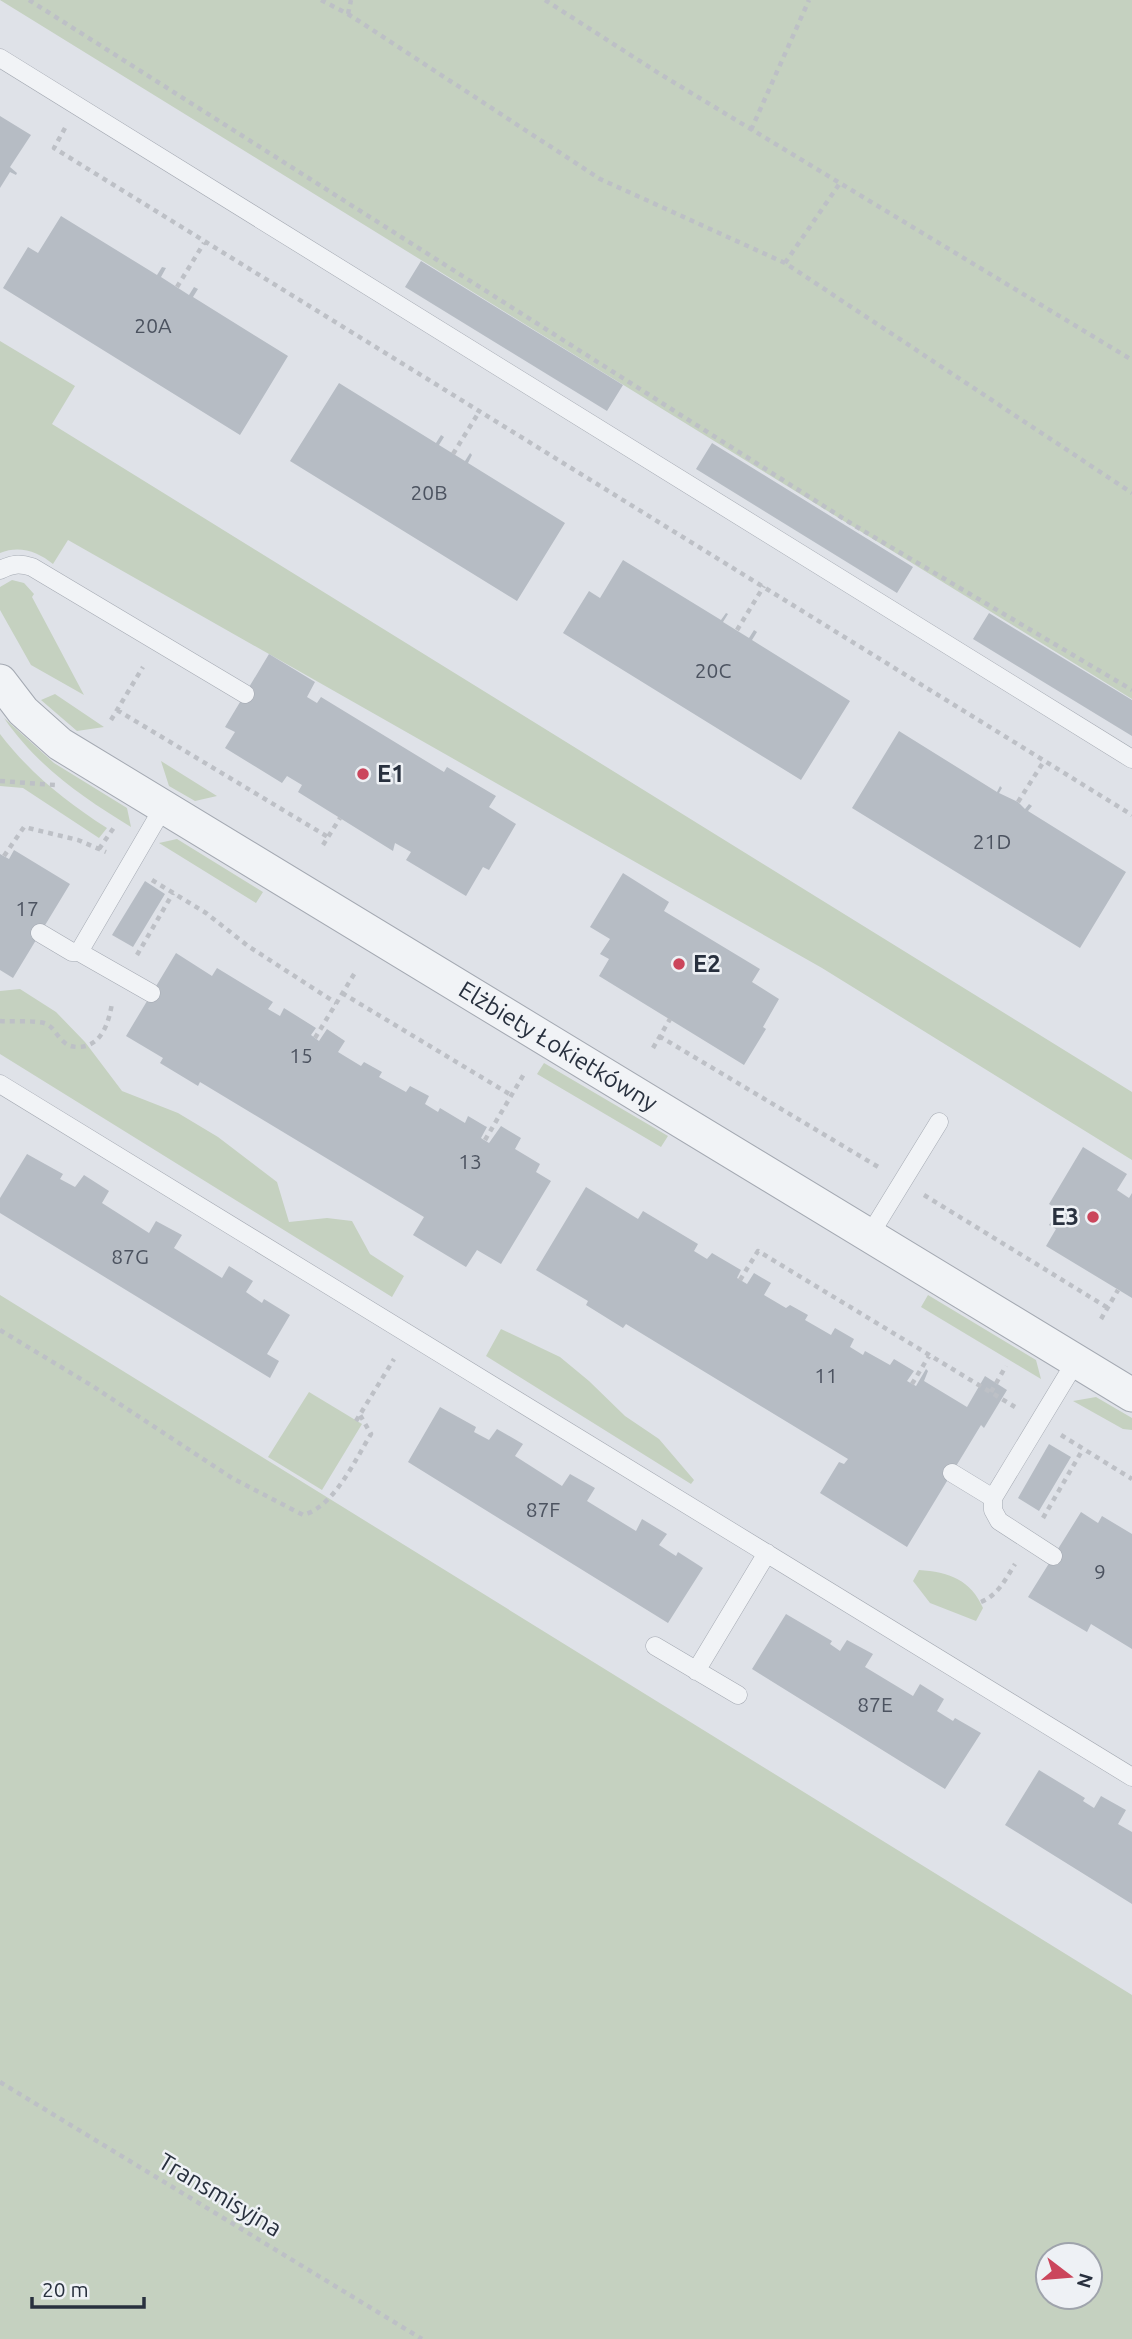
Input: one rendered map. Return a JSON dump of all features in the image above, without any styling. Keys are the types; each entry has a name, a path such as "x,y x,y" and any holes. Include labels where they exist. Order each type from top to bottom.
{"street":[{"name":"Elżbiety Łokietkówny","path":"0,681 23,711 60,744 1132,1395"}],"lane":[{"path":"0,58 1132,759"},
{"path":"0,570 10,565 32,567 245,694"},
{"path":"79,952 163,808"},
{"path":"40,933 72,953 79,952 151,993"},
{"path":"0,1084 1132,1777"},
{"path":"869,1236 939,1122"},
{"path":"1053,1556 999,1521 993,1510 993,1499 1076,1361"},
{"path":"952,1473 993,1499"},
{"path":"696,1671 767,1553"},
{"path":"655,1646 738,1695"}],"path":[{"path":"29,0 852,524 1132,690"},
{"path":"321,0 348,14 600,178 785,263 1132,493"},
{"path":"348,14 351,0"},
{"path":"545,0 751,130 1132,360"},
{"path":"751,130 809,0"},
{"path":"77,106 54,148 1132,815"},
{"path":"785,263 839,183"},
{"path":"177,287 204,243"},
{"path":"453,454 479,412"},
{"path":"737,630 764,586"},
{"path":"111,720 158,642"},
{"path":"117,710 328,838"},
{"path":"1018,802 1044,761"},
{"path":"0,781 58,785"},
{"path":"323,845 340,818"},
{"path":"99,849 115,826"},
{"path":"4,856 24,827 78,840 99,849 206,913 248,946 336,1003"},
{"path":"315,1038 356,971"},
{"path":"342,993 511,1095"},
{"path":"653,1048 670,1019"},
{"path":"485,1140 524,1073"},
{"path":"740,1280 758,1251 1132,1479"},
{"path":"1101,1319 1118,1290"},
{"path":"0,1330 94,1387 232,1478 303,1515 312,1513 330,1499 371,1434 360,1415"},
{"path":"356,1421 400,1349"},
{"path":"912,1384 929,1356"},
{"path":"990,1392 1006,1366"},
{"name":"Transmisyjna","path":"0,2081 422,2339"}],"green space":[{"path":"0,0 1132,0 1132,699"},
{"path":"0,341 75,386 52,424 1132,1092 1132,1160 822,968 68,540 53,564 28,551 0,553"},
{"path":"12,580 24,583 34,594 32,597 84,695 31,665 0,610 0,587"},
{"path":"55,694 104,727 77,731 41,700"},
{"path":"4,718 54,763 127,808 131,827 61,779 31,751"},
{"path":"0,734 49,786 107,828 99,838 23,788 0,786"},
{"path":"161,761 217,796 195,801 169,786"},
{"path":"177,839 263,892 256,903 159,843"},
{"path":"20,989 56,1012 85,1042 122,1091 178,1113 218,1137 277,1182 289,1222 327,1218 352,1221 370,1254 404,1276 392,1297 0,1054 0,991"},
{"path":"544,1063 668,1136 661,1147 537,1074"},
{"path":"0,1295 1132,1995 1132,2339 0,2339"},
{"path":"928,1295 1036,1360 1041,1379 921,1307"},
{"path":"501,1329 560,1357 625,1416 659,1439 694,1480 691,1484 486,1356"},
{"path":"309,1392 362,1424 322,1490 268,1457"},
{"path":"1096,1397 1132,1418 1132,1430 1123,1429 1073,1401"},
{"path":"919,1570 940,1573 965,1584 983,1608 976,1621 930,1603 913,1581"}],"building":[{"path":"0,116 31,135 10,167 16,175 10,172 0,188"},
{"path":"61,216 157,275 162,267 166,268 161,277 189,295 194,287 198,289 193,297 288,356 240,435 3,288 28,247 38,253"},
{"path":"421,261 623,385 607,411 405,287"},
{"path":"339,383 436,443 441,435 444,437 439,445 465,461 470,453 472,455 468,463 565,523 517,601 290,461"},
{"path":"712,443 913,567 897,593 696,469"},
{"path":"623,560 721,620 728,614 723,622 749,638 754,630 757,632 752,640 850,701 801,780 563,633 589,591 600,598"},
{"path":"989,613 1132,700 1132,736 973,639"},
{"name":"E1","path":"269,654 315,682 307,697 317,703 321,697 444,772 447,767 496,796 489,807 516,824 489,870 483,867 466,896 406,860 411,852 395,843 393,851 298,792 302,785 287,776 282,783 225,748 235,732 225,727"},
{"path":"899,731 997,792 1000,786 1002,788 999,793 1018,802 1025,809 1029,804 1032,806 1028,811 1126,872 1080,948 852,808"},
{"path":"14,850 70,884 13,978 0,970 0,854 9,859"},
{"name":"E2","path":"623,873 669,902 664,911 760,969 752,982 779,999 763,1027 766,1029 744,1065 599,976 609,959 600,954 610,939 590,927"},
{"path":"145,881 165,894 133,947 112,935"},
{"path":"176,953 212,976 217,968 273,1002 268,1009 280,1016 284,1008 316,1028 311,1035 319,1041 327,1029 345,1041 338,1052 361,1066 364,1062 382,1072 379,1077 406,1092 410,1086 429,1096 425,1104 438,1112 440,1108 465,1123 468,1116 487,1127 481,1138 489,1143 501,1126 521,1138 515,1149 540,1164 536,1172 551,1181 501,1264 477,1250 466,1267 413,1235 424,1217 200,1082 198,1086 160,1063 163,1058 126,1036"},
{"name":"E3","path":"1083,1147 1127,1174 1117,1190 1129,1198 1132,1193 1132,1298 1046,1246 1056,1229 1049,1225 1059,1210 1049,1204"},
{"path":"27,1154 63,1174 60,1179 75,1187 84,1175 109,1191 102,1203 149,1233 156,1221 182,1235 174,1248 222,1278 229,1266 253,1281 246,1292 262,1303 264,1299 290,1315 267,1354 279,1361 270,1378 0,1213 0,1198"},
{"path":"586,1187 638,1219 643,1211 698,1244 694,1251 707,1259 712,1253 741,1270 737,1278 747,1284 754,1273 771,1283 764,1295 786,1308 790,1305 808,1315 805,1320 831,1335 835,1328 854,1339 850,1347 863,1355 865,1351 890,1365 894,1359 914,1371 907,1381 916,1386 926,1369 928,1371 924,1381 967,1407 985,1376 1007,1390 984,1428 981,1425 907,1547 820,1493 839,1462 844,1464 848,1459 626,1324 623,1328 586,1305 588,1301 536,1270"},
{"path":"440,1407 476,1427 474,1432 489,1440 497,1429 523,1444 515,1456 562,1486 570,1474 595,1488 587,1501 636,1531 642,1519 667,1534 659,1545 676,1556 678,1552 703,1568 668,1623 408,1462"},
{"path":"1049,1444 1071,1457 1039,1511 1018,1498"},
{"path":"1081,1512 1098,1523 1102,1516 1132,1534 1132,1649 1091,1624 1087,1632 1028,1597"},
{"path":"786,1614 832,1641 830,1644 840,1651 847,1640 873,1654 865,1667 913,1696 920,1684 944,1699 937,1711 981,1733 945,1789 752,1669"},
{"path":"1039,1770 1085,1798 1083,1801 1094,1808 1101,1796 1126,1810 1118,1824 1132,1832 1132,1904 1005,1825"}],"place":[{"name":"E1","path":"363,774"},
{"name":"E2","path":"679,964"},
{"name":"E3","path":"1093,1217"}]}
